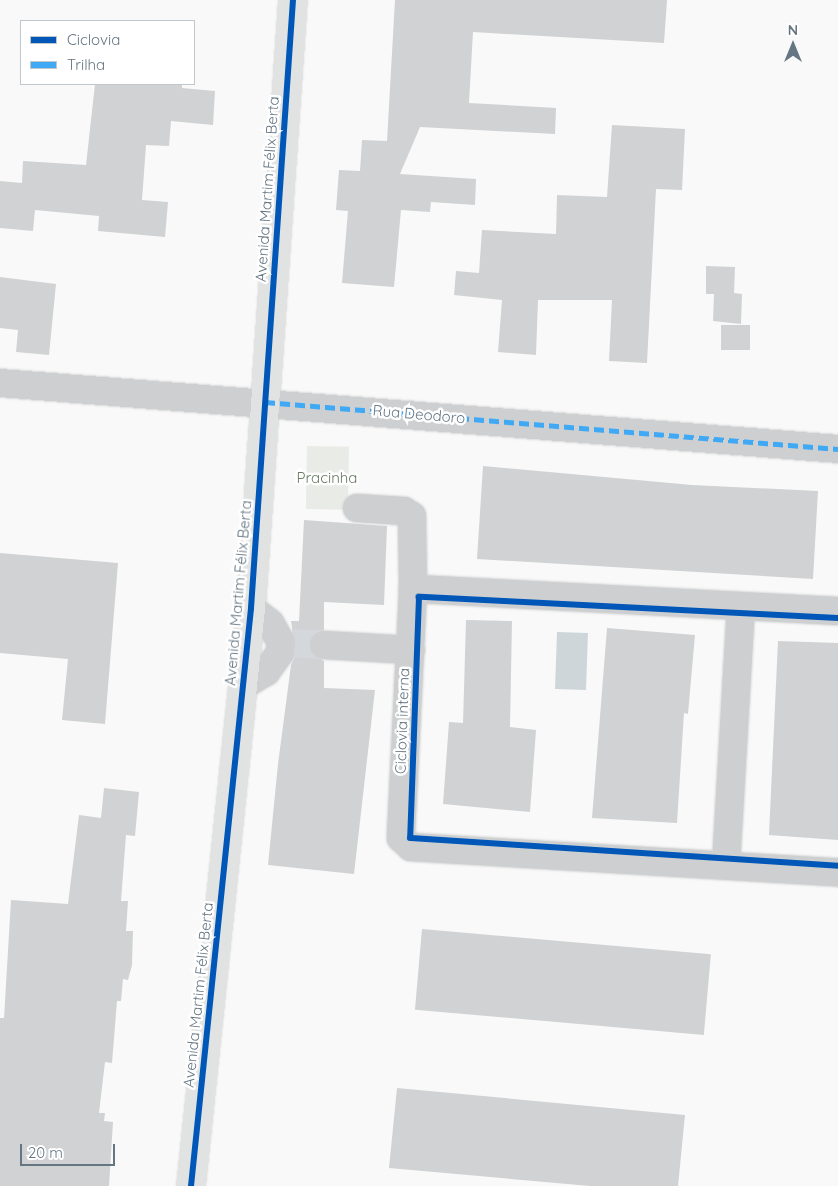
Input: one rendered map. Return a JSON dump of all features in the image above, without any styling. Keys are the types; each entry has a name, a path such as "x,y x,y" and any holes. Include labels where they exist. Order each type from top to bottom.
{"street":[{"name":"Avenida Martim Félix Berta","path":"191,1186 251,608 293,0"},
{"name":"Rua Deodoro","path":"0,383 264,402 838,449"},
{"path":"357,508 404,511 412,516 413,589 401,838 405,844 838,872"},
{"path":"413,589 838,611"},
{"path":"726,865 741,606"},
{"path":"244,685 266,672 286,648 270,623 251,608"},
{"path":"324,650 410,655"}],"green space":[{"name":"Pracinha","path":"307,446 349,447 348,510 306,509"}],"shaded area":[{"path":"557,632 588,633 586,690 555,689"}],"building":[{"path":"395,0 667,0 664,43 473,32 469,103 556,108 555,134 420,127 400,174 476,179 475,205 431,202 430,212 401,210 394,287 342,283 348,211 336,210 339,170 360,171 362,140 387,141"},
{"path":"95,85 182,85 182,88 215,91 213,125 171,121 169,146 146,145 142,200 168,202 165,237 98,231 99,216 35,210 33,231 0,228 0,181 22,183 23,161 86,165"},
{"path":"612,125 685,129 682,190 656,189 647,363 609,361 612,300 538,300 536,355 498,352 502,300 454,295 456,271 479,273 482,230 556,234 557,195 607,197"},
{"path":"706,266 735,267 734,293 742,294 741,324 713,321 714,294 706,294"},
{"path":"0,277 56,284 49,355 16,352 18,330 0,328"},
{"path":"721,325 750,325 750,350 721,350"},
{"path":"483,466 692,485 818,491 813,579 477,559"},
{"path":"304,520 387,526 384,605 324,602 324,630 311,636 308,644 310,652 324,661 324,688 375,690 354,874 268,865 278,764 291,665 296,654 291,621 299,621"},
{"path":"0,553 118,563 105,724 62,720 68,659 0,653"},
{"path":"466,620 512,621 510,727 536,730 530,812 443,804 449,722 463,723"},
{"path":"607,628 695,635 688,714 684,713 677,823 592,818"},
{"path":"778,641 838,643 838,840 769,835"},
{"path":"104,788 139,792 135,836 126,835 121,901 128,901 126,931 133,931 132,965 128,980 123,979 121,1001 117,1001 112,1063 105,1062 99,1113 105,1113 104,1121 113,1122 109,1186 0,1186 0,1018 4,1018 11,900 68,904 79,815 101,818"},
{"path":"422,929 711,954 704,1035 415,1010"},
{"path":"397,1088 685,1115 678,1186 590,1186 389,1168"}],"tunnel":[{"path":"291,643 324,645"}],"marked path":[{"path":"265,402 838,449"}],"cycle path":[{"path":"191,1186 251,608 293,0"},
{"name":"Ciclovia interna","path":"838,618 419,597 410,838 838,866"}]}
